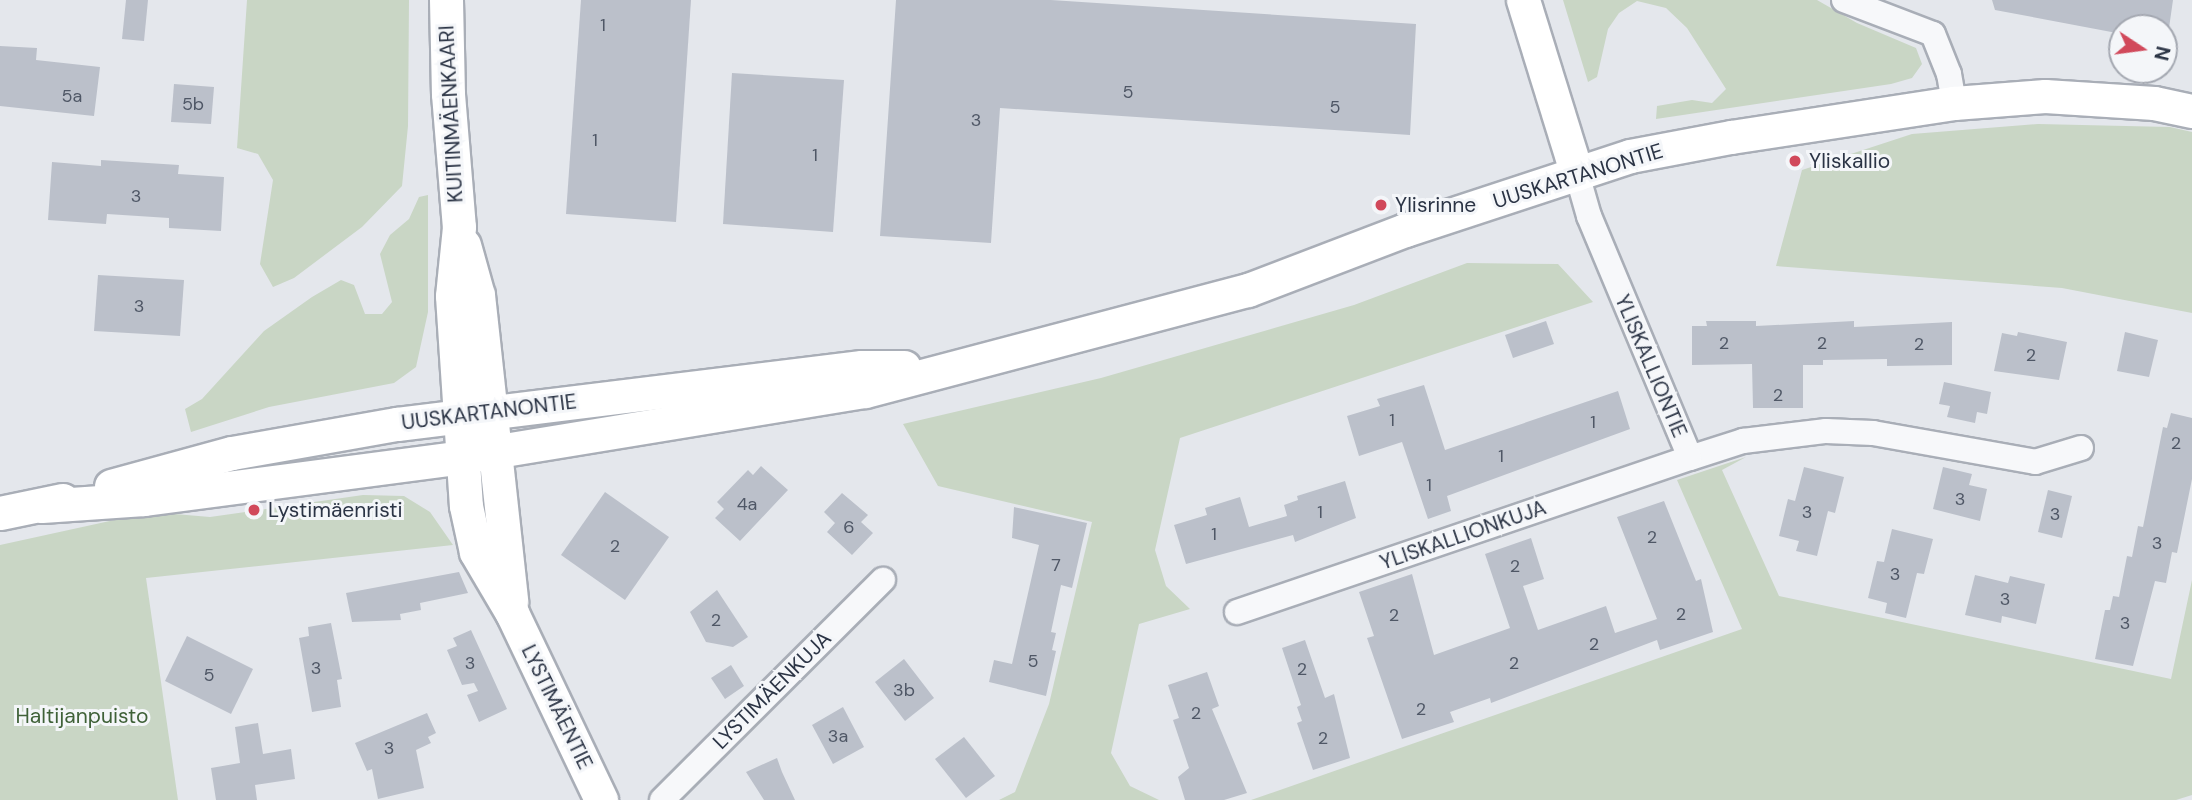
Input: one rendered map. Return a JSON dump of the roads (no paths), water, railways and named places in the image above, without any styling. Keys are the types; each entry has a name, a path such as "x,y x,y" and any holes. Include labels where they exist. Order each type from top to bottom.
{"main road":[{"name":"KUITINMÄENKAARI","path":"446,0 448,94 458,228 452,296 458,416"},
{"path":"1522,0 1577,174"},
{"name":"UUSKARTANONTIE","path":"0,513 42,506 144,499 461,457 865,391 943,367 1100,332 1248,290 1405,230 1630,156 1718,139 1954,103 2045,96 2154,103 2192,111"},
{"name":"KUITINMÄENKAARI","path":"458,228 478,295 492,412"},
{"name":"UUSKARTANONTIE","path":"42,506 232,453 458,416 863,368 943,367"},
{"name":"LYSTIMÄENTIE","path":"492,412 512,613"},
{"name":"LYSTIMÄENTIE","path":"458,416 461,457 476,552 512,613 601,800"}],"street":[{"path":"1844,0 1933,34 1949,74 1954,103"},
{"name":"YLISKALLIONTIE","path":"1577,174 1589,216 1690,458 1743,441 1826,431 1873,432 2035,462 2081,448"},
{"name":"YLISKALLIONKUJA","path":"1237,612 1690,458"},
{"name":"LYSTIMÄENKUJA","path":"662,800 883,580"}],"place":[{"name":"Yliskallio","path":"1795,161"},
{"name":"Ylisrinne","path":"1381,205"},
{"name":"Lystimäenristi","path":"254,510"}],"park label":[{"name":"Haltijanpuisto","path":"82,716"}]}
